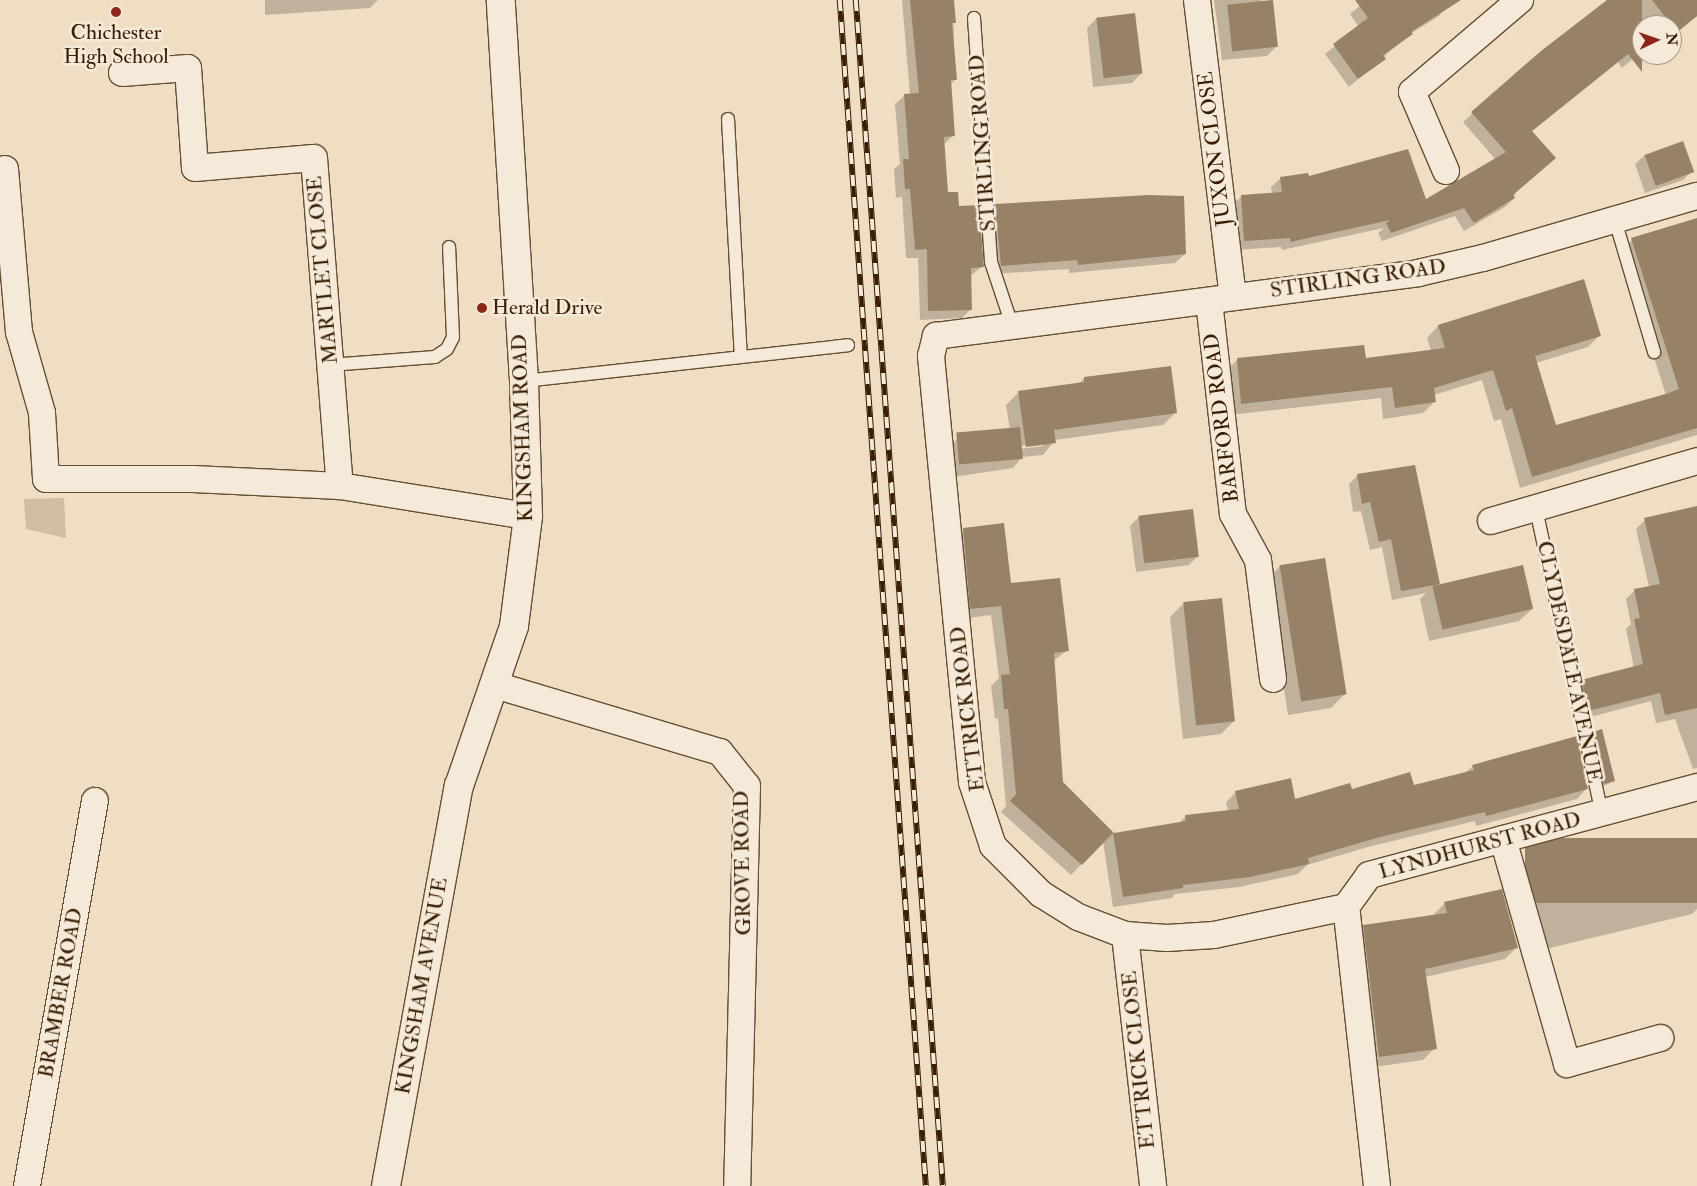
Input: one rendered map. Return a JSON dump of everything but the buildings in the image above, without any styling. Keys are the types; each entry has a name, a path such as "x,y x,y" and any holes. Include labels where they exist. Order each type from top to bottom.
{"street":[{"name":"KINGSHAM ROAD","path":"459,786 514,626 528,516 524,381 501,0"},
{"name":"JUXON CLOSE","path":"1197,0 1221,299"},
{"path":"1446,171 1412,92 1520,0"},
{"name":"MARTLET CLOSE","path":"122,73 188,68 195,168 314,158 340,486"},
{"path":"5,169 19,332 42,413 46,479 194,479 340,486 528,516"},
{"name":"STIRLING ROAD","path":"936,336 1418,273 1483,258 1697,196"},
{"name":"BARFORD ROAD","path":"1221,299 1233,514 1258,560 1273,679"},
{"name":"ETTRICK ROAD","path":"936,336 931,356 975,791 993,846 1041,894 1078,917 1125,935 1167,938 1214,935 1346,907"},
{"path":"1491,521 1697,461"},
{"name":"GROVE ROAD","path":"495,685 720,752 746,786 737,1186"},
{"name":"KINGSHAM AVENUE","path":"386,1186 459,786"},
{"name":"LYNDHURST ROAD","path":"1346,907 1369,876 1697,787"},
{"name":"BRAMBER ROAD","path":"27,1186 95,801"},
{"path":"1503,839 1567,1064 1660,1038"},
{"path":"1346,907 1376,1186"},
{"name":"ETTRICK CLOSE","path":"1125,935 1153,1186"}],"lane":[{"name":"STIRLING ROAD","path":"974,18 991,262 1012,325"},
{"path":"728,118 741,356"},
{"path":"1615,220 1654,352"},
{"path":"330,365 435,357 447,349 452,337 449,247"},
{"path":"524,381 848,345"},
{"name":"CLYDESDALE AVENUE","path":"1536,509 1602,814"}],"shaded area":[{"path":"64,498 66,538 26,529 24,499"}],"railway":[{"path":"840,0 926,1186"},
{"path":"856,0 943,1186"}],"place":[{"name":"Chichester High School","path":"116,12"},
{"name":"Herald Drive","path":"482,308"}]}
